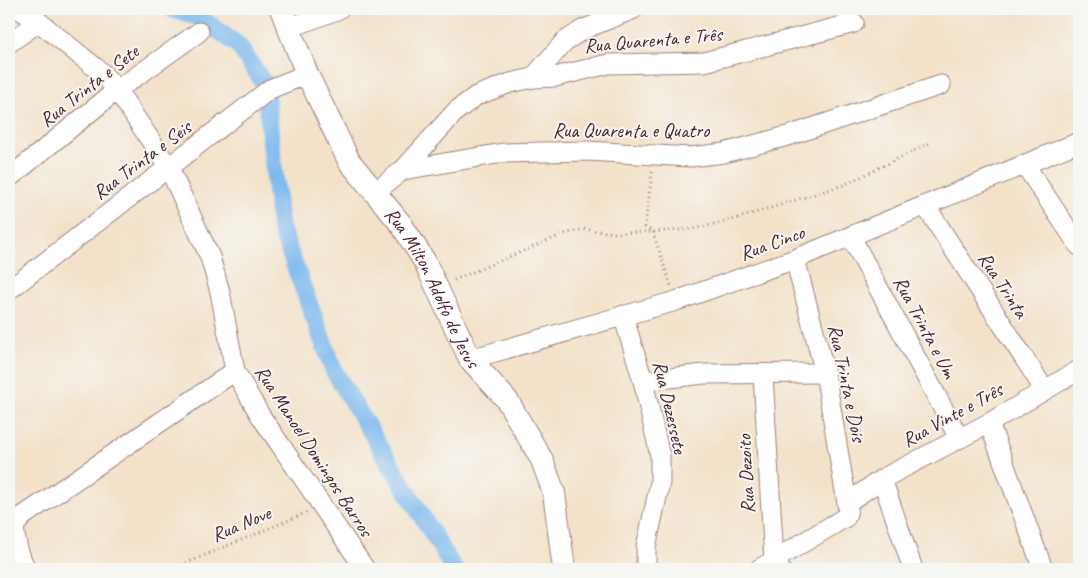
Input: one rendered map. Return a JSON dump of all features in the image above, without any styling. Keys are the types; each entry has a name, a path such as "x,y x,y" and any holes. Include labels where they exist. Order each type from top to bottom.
{"street":[{"name":"Rua Manoel Domingos Barros","path":"19,9 39,22 102,74 117,90 169,168 210,257 220,292 235,371 260,415 365,569"},
{"path":"285,18 339,9"},
{"path":"533,78 570,38 582,30 634,9"},
{"name":"Rua Milton Adolfo de Jesus","path":"285,18 307,74 349,161 401,224 426,262 453,327 470,359 507,400 542,460 554,494 564,569"},
{"path":"9,43 39,22"},
{"name":"Rua Quarenta e Três","path":"375,192 402,170 463,106 476,96 510,83 533,78 555,77 608,64 704,62 854,23"},
{"name":"Rua Trinta e Sete","path":"9,178 117,90 199,32"},
{"name":"Rua Trinta e Seis","path":"9,290 265,93 307,74"},
{"name":"Rua Quarenta e Quatro","path":"402,170 503,153 587,151 690,157 724,153 791,135 941,85"},
{"name":"Rua Cinco","path":"470,359 676,301 795,259 1079,142"},
{"path":"1025,165 1079,246"},
{"name":"Rua Trinta","path":"925,205 1044,389"},
{"name":"Rua Trinta e Um","path":"851,237 959,438"},
{"name":"Rua Trinta e Dois","path":"795,259 825,373 847,509"},
{"name":"Rua Dezessete","path":"623,315 643,381 660,456 661,470 646,547 646,569"},
{"name":"Rua Vinte e Três","path":"771,567 847,509 882,479 989,422 1079,370"},
{"path":"26,569 18,551 14,535 14,526 24,516 235,371"},
{"path":"643,381 704,374 825,373"},
{"name":"Rua Dezoito","path":"763,375 771,567"},
{"path":"989,422 1043,569"},
{"path":"882,479 913,569"}],"path":[{"path":"437,286 564,234 584,228 613,233 653,232 693,230 717,224 844,185 932,142"},
{"path":"654,154 645,226 653,232 676,301"},
{"name":"Rua Nove","path":"172,569 322,506"}],"waterway":[{"path":"172,9 199,17 238,45 265,85 280,226 334,371 454,569"}]}
